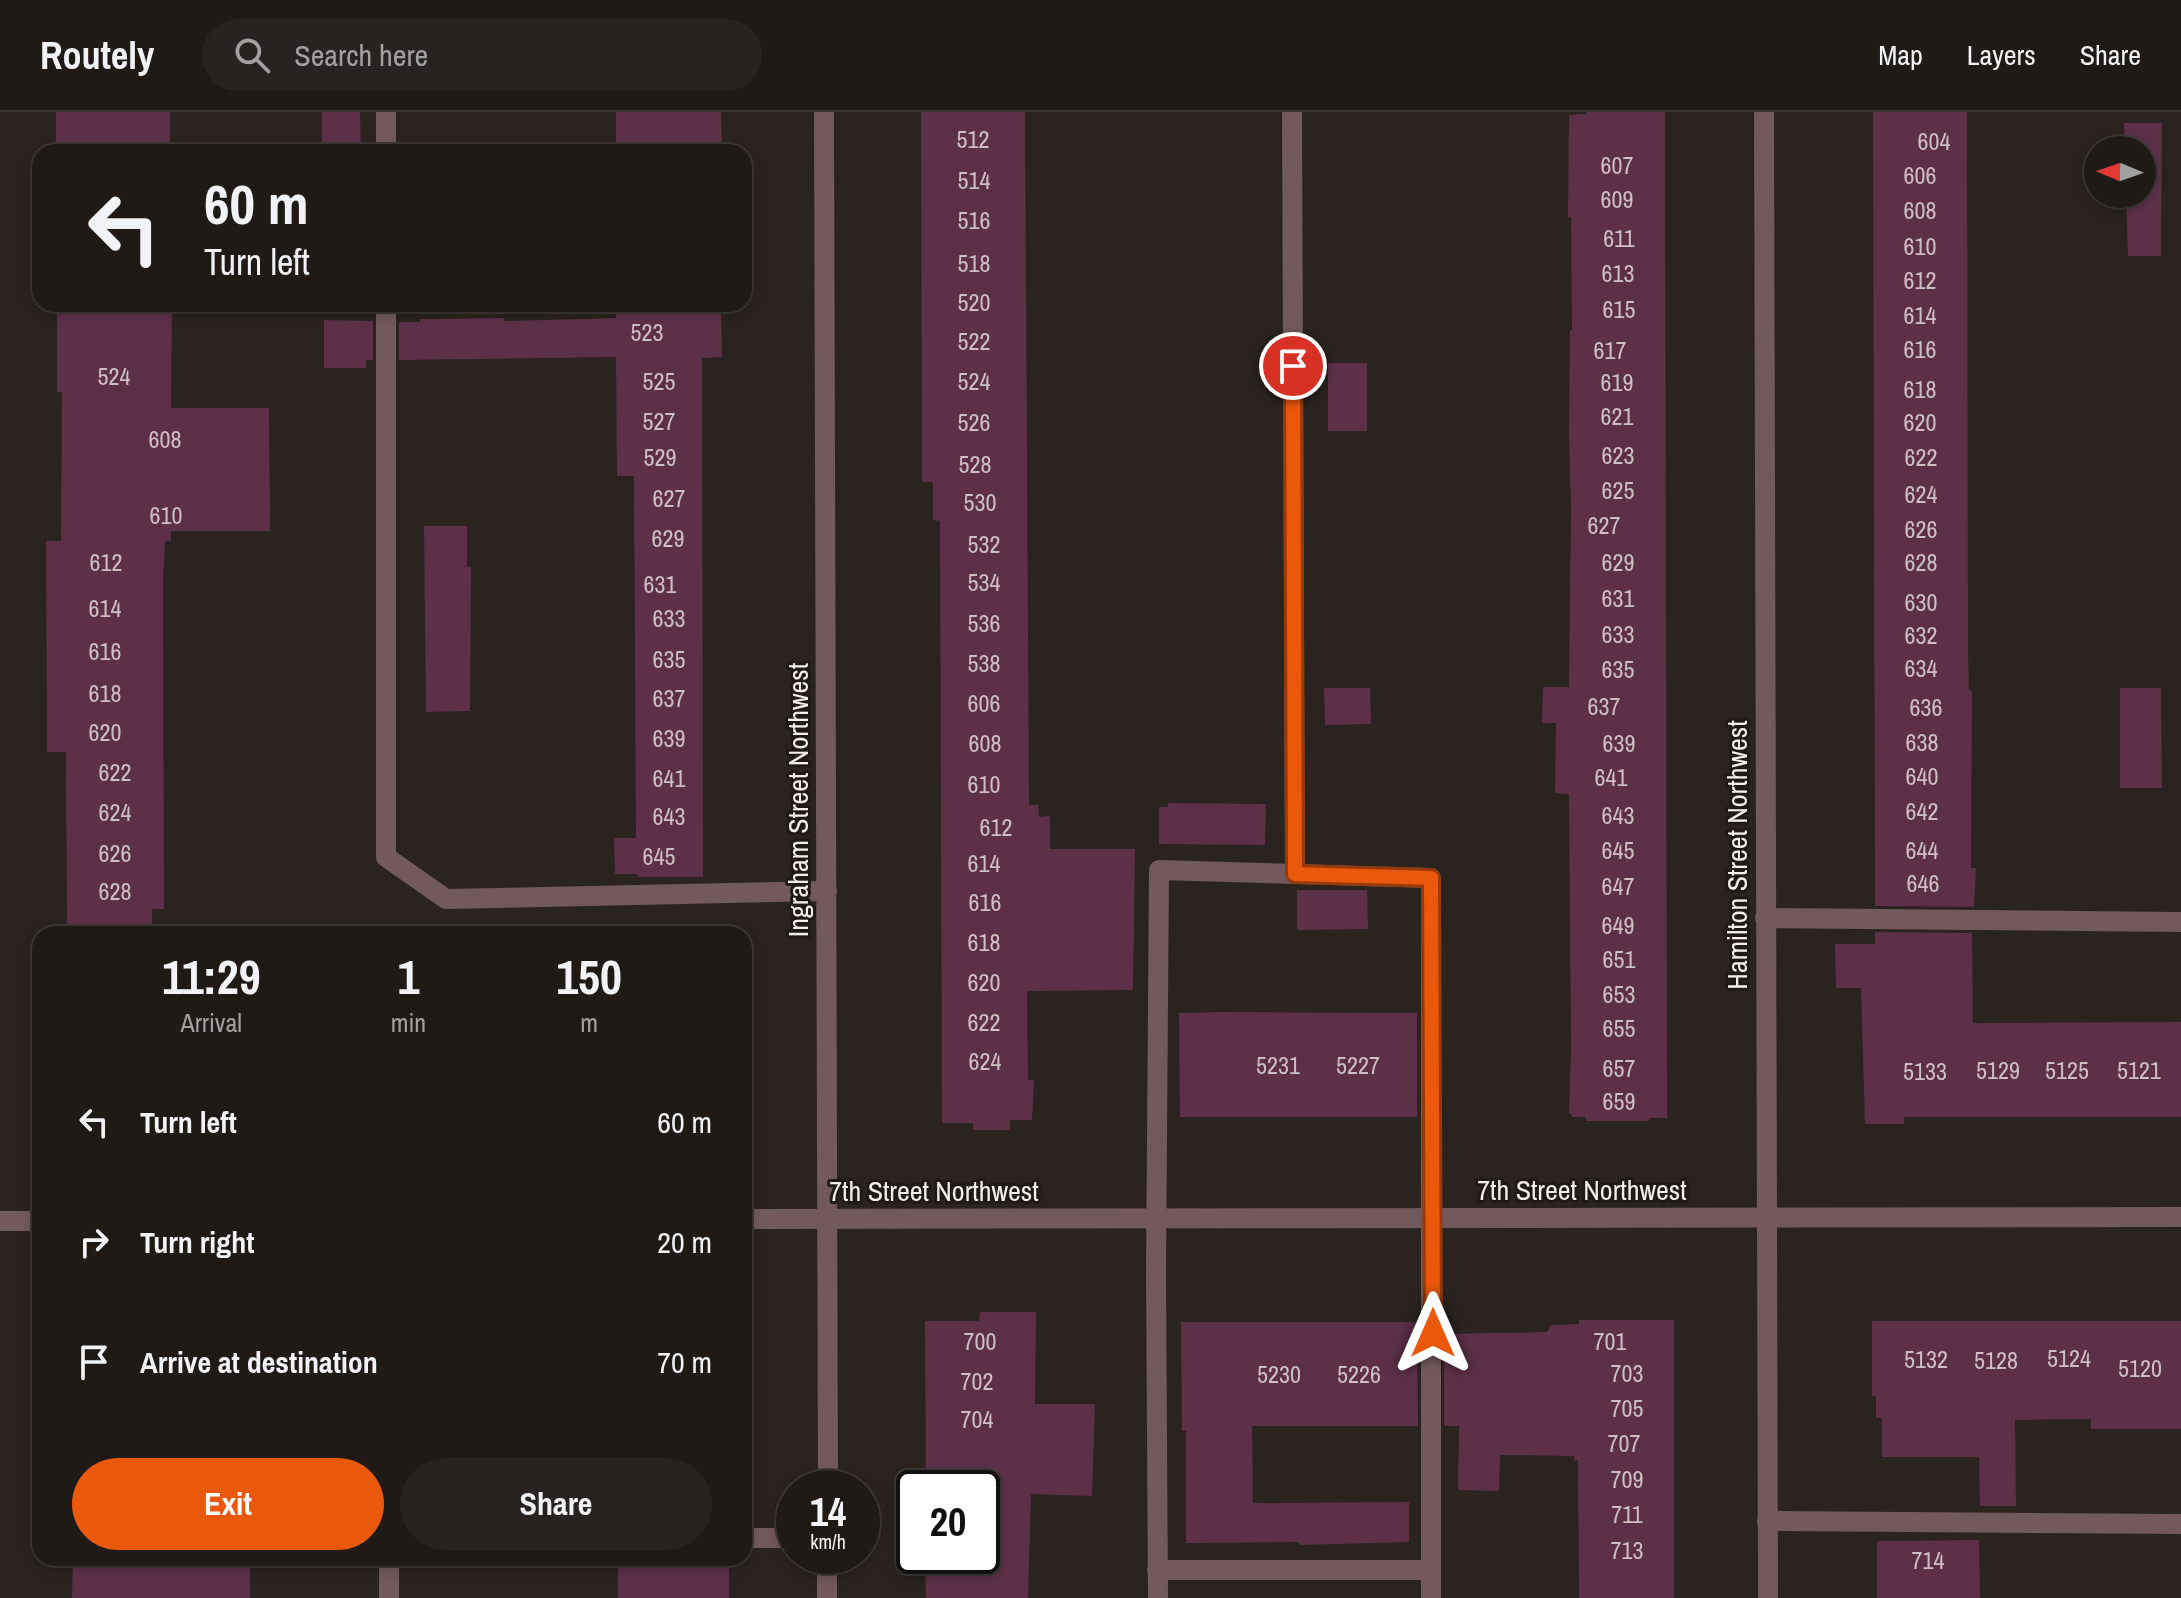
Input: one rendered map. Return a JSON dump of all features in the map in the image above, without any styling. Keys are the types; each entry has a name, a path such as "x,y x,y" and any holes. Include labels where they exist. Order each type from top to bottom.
{"street":[{"path":"386,112 386,144"},
{"name":"Ingraham Street Northwest","path":"824,112 828,1470"},
{"path":"1292,112 1295,874"},
{"name":"Hamilton Street Northwest","path":"1764,112 1768,1598"},
{"path":"386,312 386,857 446,899 827,891"},
{"path":"1158,1598 1156,1219 1159,870 1431,878 1431,1598"},
{"path":"1765,918 2181,922"},
{"name":"7th Street Northwest","path":"752,1219 2181,1217"},
{"path":"0,1221 32,1221"},
{"path":"1767,1521 2181,1524"},
{"path":"752,1538 776,1538"},
{"path":"389,1566 389,1598"},
{"path":"1157,1570 1431,1570"},
{"path":"827,1574 827,1598"}],"building":[{"path":"56,112 170,112 170,144 56,144"},
{"path":"322,112 360,112 361,144 322,144"},
{"path":"616,112 721,112 722,144 616,144"},
{"path":"921,112 1025,112 1029,805 1038,805 1039,817 1050,816 1050,849 1135,849 1133,990 1027,991 1028,1080 1034,1080 1032,1120 1010,1120 1010,1130 973,1130 973,1123 942,1123 940,521 933,520 933,482 922,482"},
{"path":"1586,112 1665,112 1667,1118 1649,1118 1649,1121 1586,1121 1586,1117 1572,1117 1569,1114 1569,794 1555,793 1556,723 1542,723 1543,687 1569,687 1572,330 1571,217 1568,217 1569,115"},
{"path":"1873,112 1967,112 1968,652 1969,691 1972,691 1971,868 1976,868 1974,907 1875,906"},
{"path":"2124,123 2162,123 2161,256 2128,256 2126,208 2156,208 2156,136 2124,136"},
{"path":"57,312 172,312 171,408 269,408 270,531 171,531 171,541 165,541 164,909 152,909 152,926 67,926 66,752 47,752 46,541 61,541 62,392 57,392"},
{"path":"616,312 721,312 722,357 702,358 703,877 615,874 614,838 636,838 634,476 617,476 616,357 399,360 399,322 420,322 420,319 504,318 504,321 616,318"},
{"path":"324,320 373,321 373,360 366,360 366,368 324,368"},
{"path":"1328,363 1367,363 1367,431 1328,431"},
{"path":"424,526 467,526 467,567 471,567 470,711 426,712"},
{"path":"1324,688 1370,688 1371,724 1325,725"},
{"path":"2120,688 2161,688 2162,788 2120,788"},
{"path":"1168,803 1266,804 1265,845 1159,844 1159,807 1168,807"},
{"path":"1297,890 1367,890 1368,929 1297,930"},
{"path":"1875,932 1972,933 1973,1023 2181,1022 2181,1117 1904,1117 1904,1124 1865,1124 1861,988 1836,988 1835,944 1875,944"},
{"path":"1179,1013 1417,1013 1417,1117 1180,1117"},
{"path":"980,1312 1036,1312 1035,1404 1095,1404 1092,1496 1031,1494 1028,1598 926,1598 925,1574 1000,1574 1000,1470 926,1470 925,1321 979,1321"},
{"path":"1579,1320 1674,1320 1674,1598 1579,1598 1578,1460 1574,1461 1574,1456 1500,1455 1499,1491 1458,1490 1459,1426 1444,1426 1444,1334 1547,1332 1551,1325 1579,1324"},
{"path":"1872,1321 2181,1321 2181,1429 2091,1429 2091,1419 2015,1420 2016,1506 1980,1506 1979,1457 1882,1457 1882,1418 1876,1418 1876,1396 1872,1396"},
{"path":"1181,1322 1417,1322 1418,1426 1252,1426 1253,1503 1409,1502 1409,1542 1299,1545 1299,1542 1186,1543 1186,1431 1182,1431"},
{"path":"1979,1540 1980,1598 1877,1598 1877,1541"},
{"path":"73,1566 250,1566 250,1598 72,1598"},
{"path":"618,1566 729,1566 729,1598 618,1598"}],"route":[{"path":"1293,366 1295,874 1431,878 1433,1333"}]}
